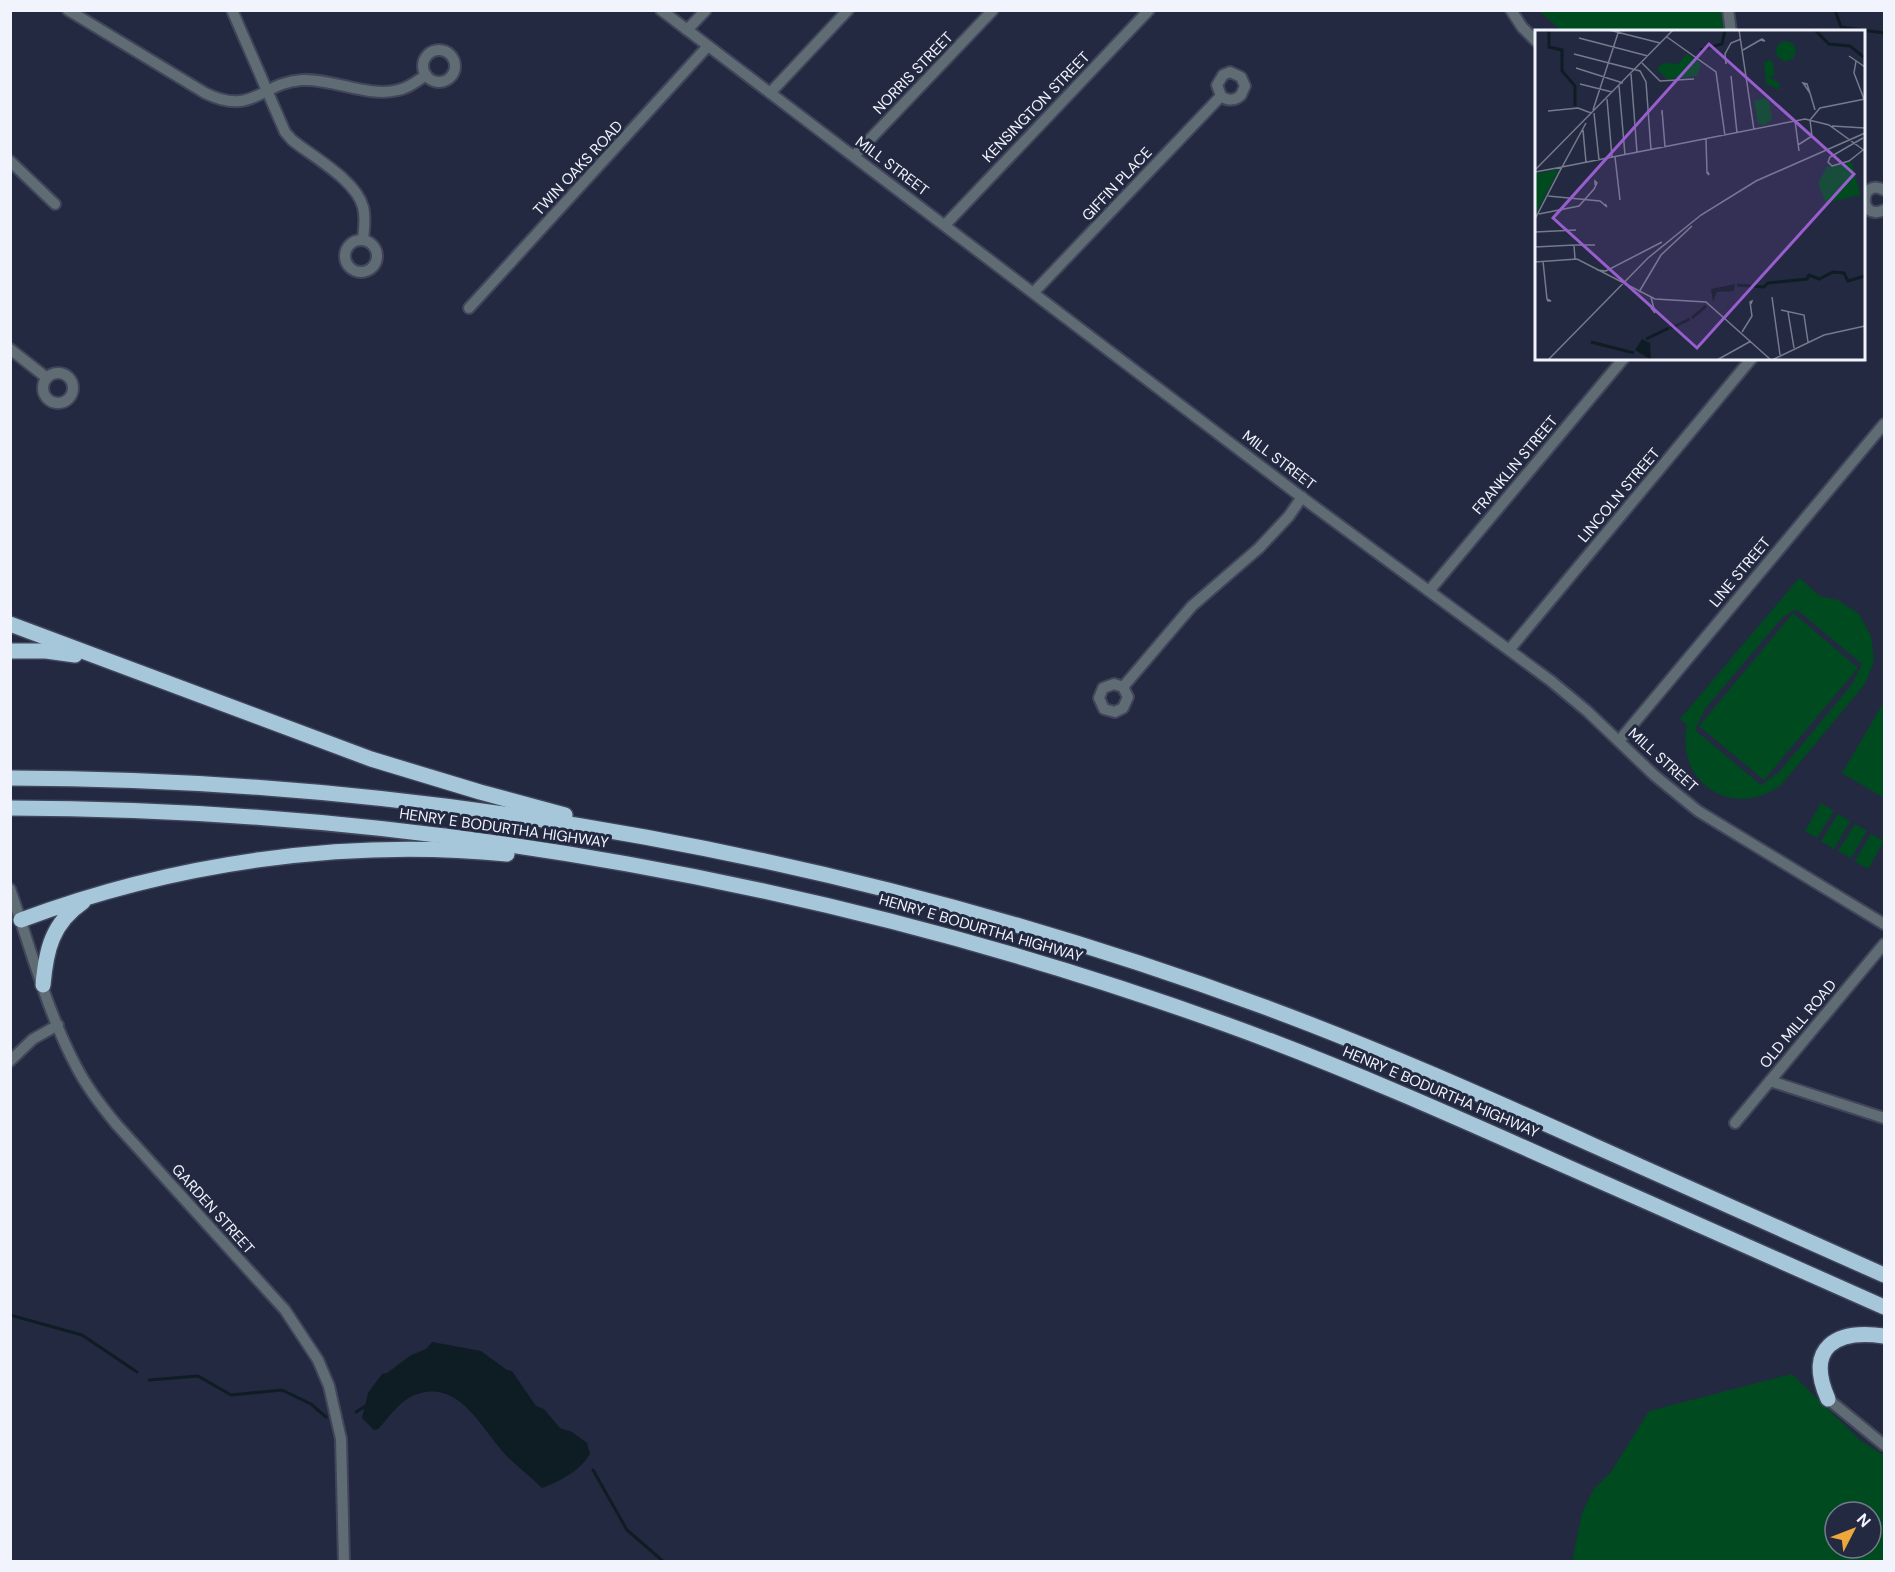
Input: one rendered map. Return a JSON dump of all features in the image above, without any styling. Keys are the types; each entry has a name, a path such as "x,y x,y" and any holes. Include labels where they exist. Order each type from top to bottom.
{"highway":[{"path":"10,624 310,737 392,765 480,792 664,842"},
{"path":"10,651 70,654 128,668"},
{"name":"HENRY E BODURTHA HIGHWAY","path":"10,778 173,782 369,798 532,818 824,874 940,903 1078,943 1293,1017 1414,1066 1884,1275"},
{"name":"HENRY E BODURTHA HIGHWAY","path":"10,808 172,812 367,827 497,843 724,883 851,911 977,944 1104,982 1246,1032 1399,1092 1884,1307"},
{"path":"21,920 110,890 221,867 325,853 396,849 509,855 724,883"},
{"path":"43,985 47,949 62,922 81,903 110,890"},
{"path":"1828,1399 1819,1372 1821,1359 1828,1347 1839,1338 1848,1335 1884,1336"}],"street":[{"path":"68,10 215,98 239,102 302,80 392,92 410,86 426,75"},
{"path":"232,10 279,123 288,137 355,190 363,208 363,240"},
{"name":"MILL STREET","path":"661,10 1302,497 1568,694 1654,775 1698,811 1884,924"},
{"path":"687,30 706,10"},
{"path":"770,93 848,10"},
{"name":"NORRIS STREET","path":"854,156 993,10"},
{"name":"KENSINGTON STREET","path":"945,225 1149,10"},
{"path":"1511,10 1522,27 1535,40"},
{"path":"1728,10 1731,30"},
{"name":"TWIN OAKS ROAD","path":"469,308 708,46"},
{"name":"GIFFIN PLACE","path":"1034,292 1221,96"},
{"path":"10,161 55,204"},
{"path":"1865,196 1872,188 1878,187 1884,190"},
{"path":"1865,203 1870,210 1879,212 1884,210"},
{"path":"10,349 47,378"},
{"name":"FRANKLIN STREET","path":"1429,591 1621,360"},
{"name":"LINCOLN STREET","path":"1509,650 1750,360"},
{"name":"LINE STREET","path":"1619,741 1884,424"},
{"path":"1123,687 1192,606 1259,548 1289,516 1302,497"},
{"name":"GARDEN STREET","path":"10,889 58,1025 77,1068 104,1110 285,1310 318,1360 332,1394 341,1439 344,1562"},
{"name":"OLD MILL ROAD","path":"1736,1123 1884,944"},
{"path":"10,1061 33,1039 58,1025"},
{"path":"1770,1082 1884,1118"},
{"path":"1828,1399 1884,1445"}],"green space":[{"path":"1539,11 1721,11 1724,30 1561,30"},
{"path":"1799,578 1820,596 1838,600 1859,614 1871,636 1874,661 1865,684 1782,784 1764,795 1746,799 1728,797 1712,790 1699,779 1690,764 1686,746 1687,725 1680,719","holes":["1796,609 1862,664 1852,684 1780,771 1761,785 1695,730 1705,709 1781,619"]},
{"path":"1793,613 1858,668 1764,780 1699,726"},
{"path":"1884,702 1884,798 1842,773"},
{"path":"1821,803 1834,811 1817,838 1805,831"},
{"path":"1838,814 1850,821 1834,849 1821,841"},
{"path":"1855,824 1867,831 1851,858 1838,851"},
{"path":"1871,834 1884,841 1868,869 1855,861"},
{"path":"1792,1374 1861,1441 1884,1455 1884,1561 1572,1562 1582,1513 1593,1490 1611,1472 1649,1411"}],"shaded area":[{"path":"432,1342 481,1351 507,1370 512,1371 536,1406 544,1409 560,1428 572,1432 587,1443 590,1454 586,1460 569,1475 542,1488 503,1452 471,1412 449,1395 437,1392 423,1393 407,1399 378,1429 374,1430 362,1418 368,1393 382,1374 387,1373 411,1355 426,1349"}],"waterway":[{"path":"1835,10 1841,27 1862,30"},
{"path":"1865,30 1884,33"},
{"path":"10,1315 82,1335 137,1372"},
{"path":"149,1380 198,1376 231,1395 282,1390 311,1404 326,1417"},
{"path":"356,1412 367,1405"},
{"path":"593,1470 627,1530 664,1562"}]}
